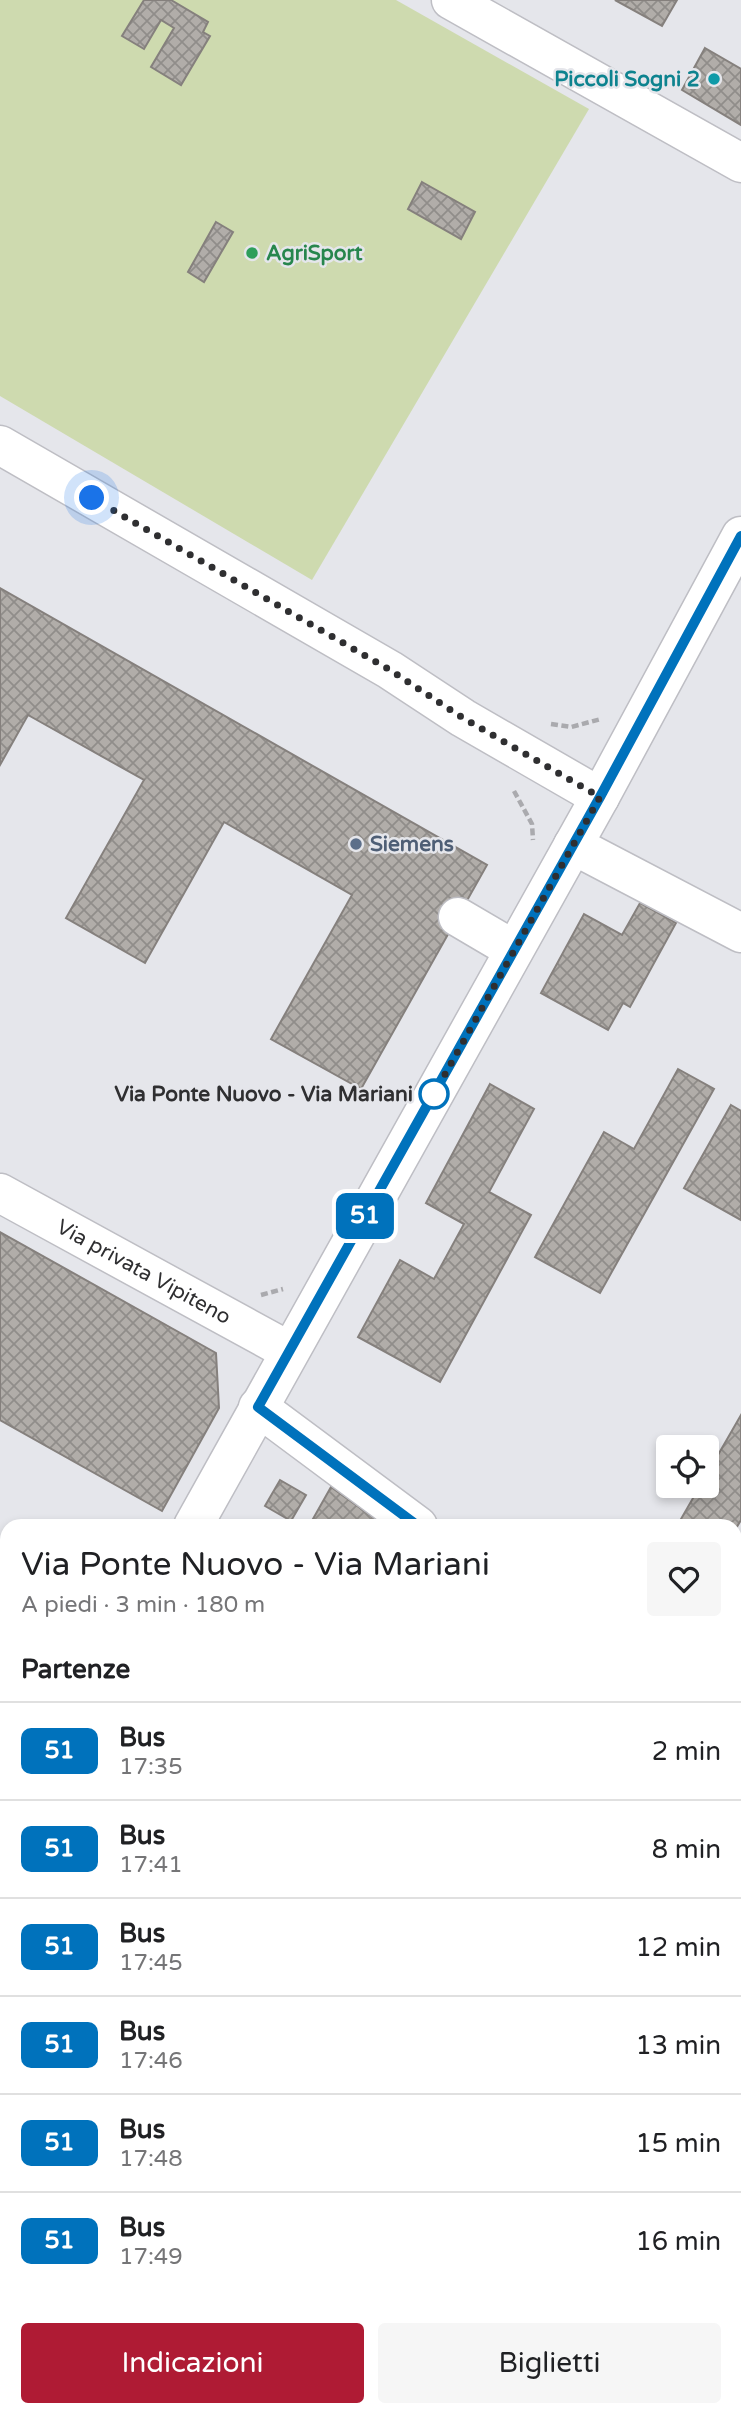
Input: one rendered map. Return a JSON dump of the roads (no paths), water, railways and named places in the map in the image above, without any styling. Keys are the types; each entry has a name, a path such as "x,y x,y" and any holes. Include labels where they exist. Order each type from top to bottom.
{"street":[{"path":"451,0 741,163"},
{"path":"0,445 390,670 463,718 600,797"},
{"path":"197,1519 600,797 741,536"},
{"path":"573,845 741,933"},
{"path":"458,917 514,950"},
{"name":"Via privata Vipiteno","path":"0,1193 289,1352"},
{"path":"258,1407 409,1519"}],"place":[{"name":"Piccoli Sogni 2","path":"714,79"},
{"name":"AgriSport","path":"252,253"},
{"name":"Siemens","path":"356,844"},
{"name":"Via Ponte Nuovo - Via Mariani","path":"434,1094"}]}
